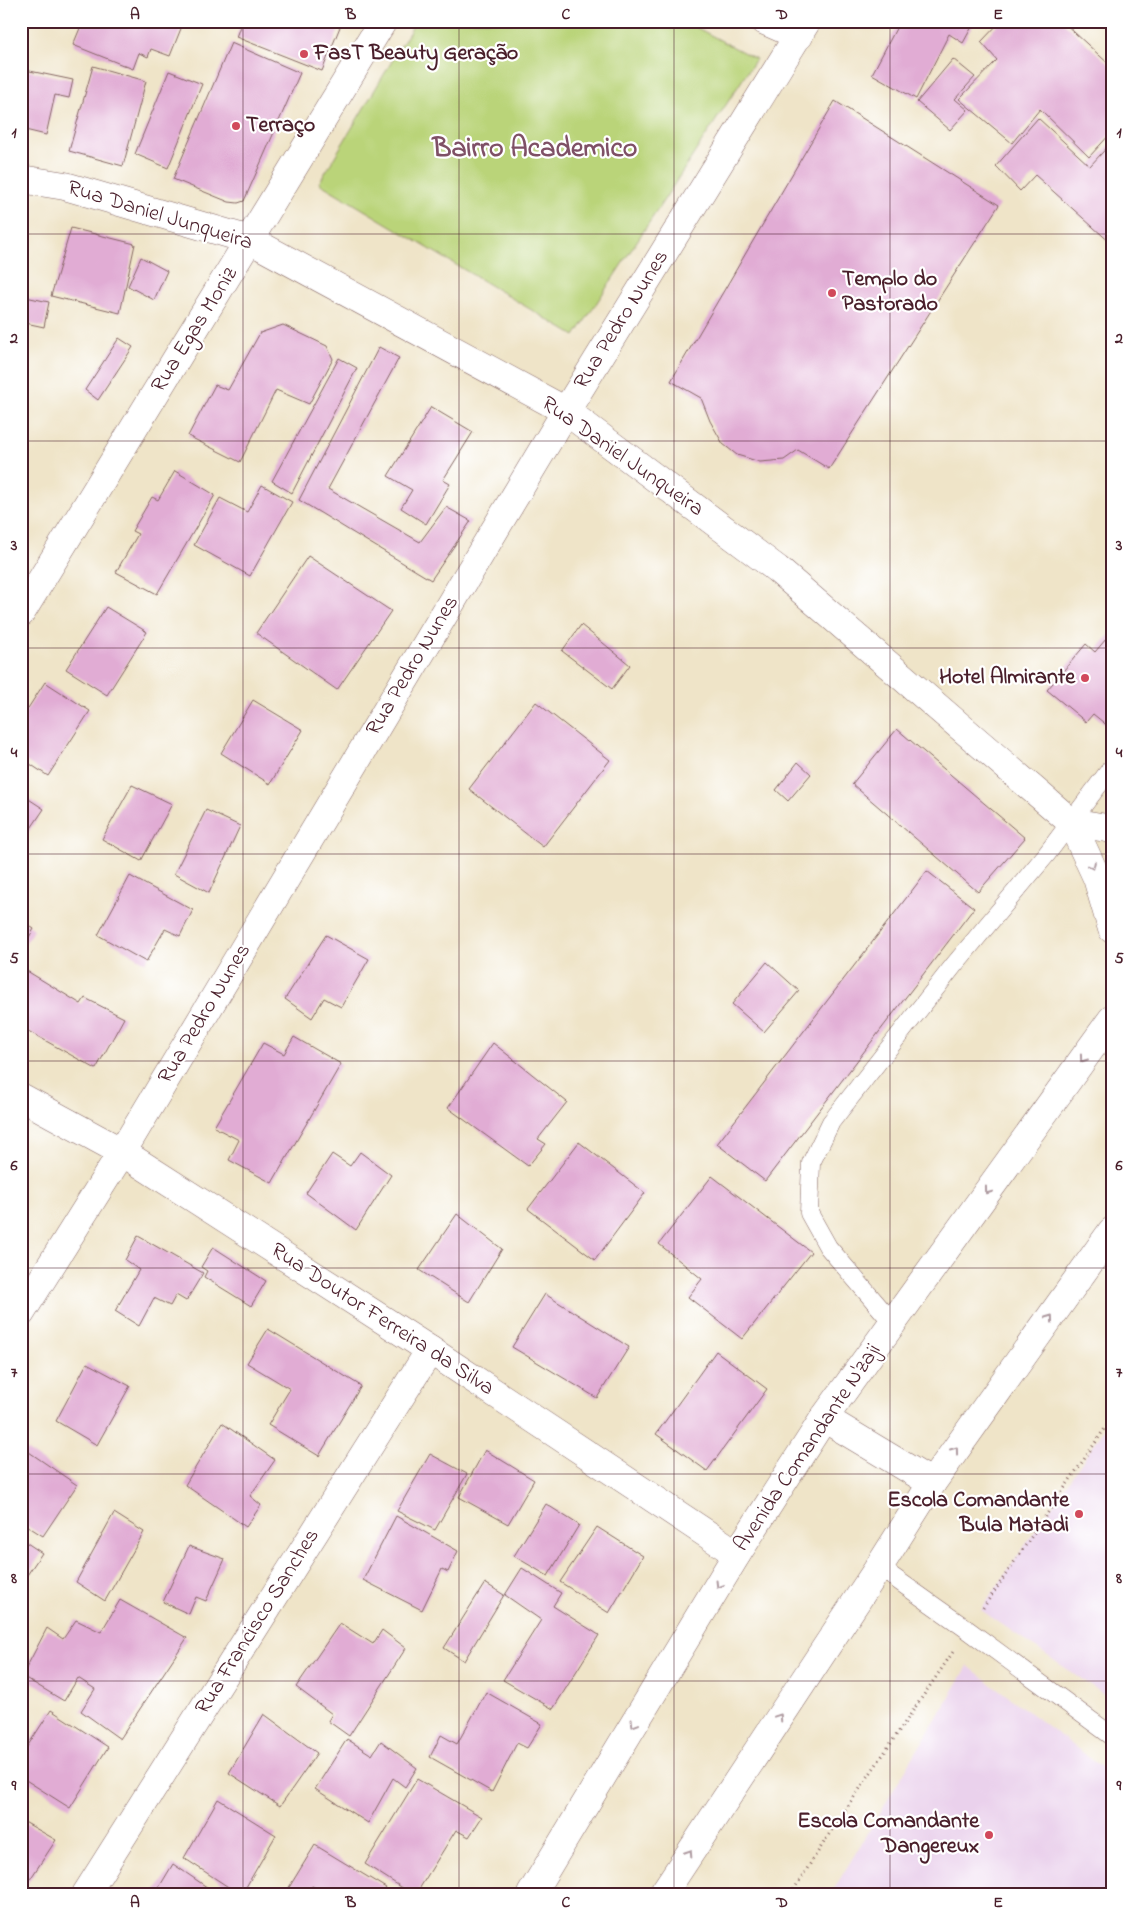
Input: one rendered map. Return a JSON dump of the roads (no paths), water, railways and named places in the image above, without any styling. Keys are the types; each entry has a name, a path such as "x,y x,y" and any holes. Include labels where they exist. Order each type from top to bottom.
{"street":[{"name":"Rua Egas Moniz","path":"21,613 383,21"},
{"path":"765,21 803,29"},
{"name":"Rua Pedro Nunes","path":"21,1313 122,1152 566,411 803,29"},
{"name":"Rua Daniel Junqueira","path":"21,179 65,186 250,240 566,411 777,569 1071,822 1097,878 1112,929"},
{"path":"1071,822 1112,829"},
{"name":"Avenida Comandante N'zaji","path":"531,1894 737,1554 824,1418 1112,1019"},
{"name":"Rua Doutor Ferreira da Silva","path":"21,1097 122,1152 430,1350 737,1554"},
{"path":"663,1894 879,1568 932,1483 1112,1232"},
{"name":"Rua Francisco Sanches","path":"86,1894 430,1350"},
{"path":"824,1418 932,1483"}],"lane":[{"path":"892,1322 828,1247 809,1213 812,1163 831,1122 954,965 1046,856 1112,767"},
{"path":"879,1568 968,1630 1112,1736"}],"place":[{"name":"FasT Beauty Geração","path":"304,54"},
{"name":"Terraço","path":"236,126"},
{"name":"Templo do Pastorado","path":"832,293"},
{"name":"Hotel Almirante","path":"1085,678"},
{"name":"Escola Comandante Bula Matadi","path":"1079,1514"},
{"name":"Escola Comandante Dangereux","path":"989,1835"}],"district":[{"name":"Bairro Academico","path":"535,149"}]}
